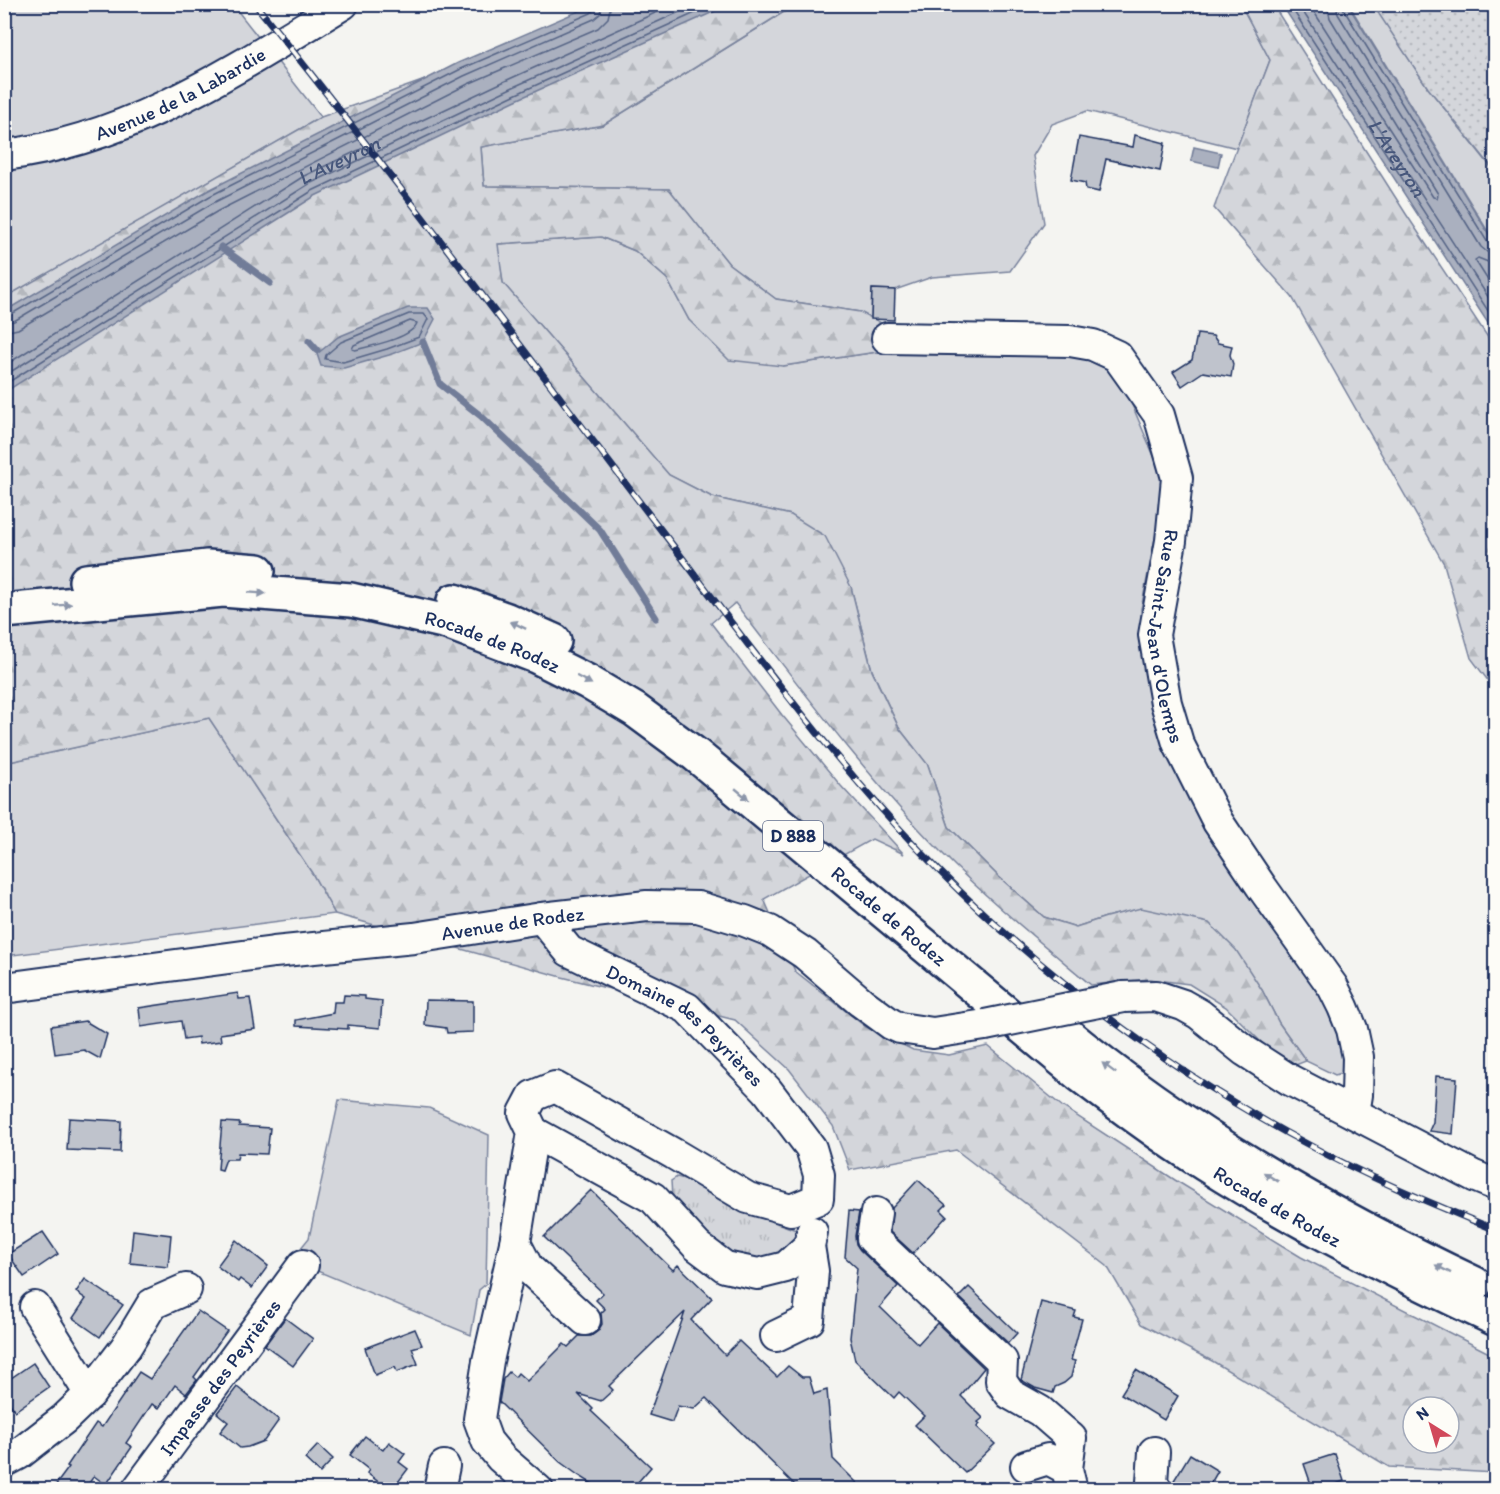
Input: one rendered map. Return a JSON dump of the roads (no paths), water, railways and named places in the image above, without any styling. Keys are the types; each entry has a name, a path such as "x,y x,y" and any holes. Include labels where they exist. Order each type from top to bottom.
{"highway":[{"name":"Rocade de Rodez","path":"4,590 207,567 344,577 448,600 507,620 576,652 638,687 711,740 1080,1046 1142,1093 1279,1182 1357,1225 1496,1294"},
{"name":"Rocade de Rodez","path":"4,611 223,590 351,600 447,622 536,656 588,682 635,710 696,755 1078,1074 1144,1122 1204,1163 1330,1237 1496,1319"}],"street":[{"name":"Avenue de la Labardie","path":"4,155 55,146 92,136 171,104 208,85 343,4"},
{"name":"Rue Saint-Jean d'Olemps","path":"887,338 1070,341 1093,345 1117,356 1159,415 1177,478 1171,541 1154,635 1166,703 1178,742 1218,822 1333,987 1343,1007 1352,1029 1358,1057 1358,1095 1354,1113"},
{"name":"Avenue de Rodez","path":"4,988 274,952 414,938 542,918 647,906 698,907 745,921 779,937 805,954 861,1002 900,1028 933,1033 986,1025 1123,997 1156,996 1183,1005 1199,1014 1245,1051 1290,1080 1474,1176 1496,1185"},
{"name":"Domaine des Peyrières","path":"542,918 569,951 687,1008 767,1090 811,1148 819,1175 818,1199"},
{"path":"538,1490 501,1458 487,1441 478,1419 488,1361 515,1242 532,1132 524,1113 533,1095 555,1087 748,1198 791,1210 818,1199"},
{"path":"532,1132 653,1198 697,1246 725,1267 758,1274 786,1267 809,1246"},
{"path":"776,1336 808,1320 813,1271 809,1246 818,1199"},
{"path":"876,1213 872,1238 1002,1361 1001,1381 1010,1394 1040,1411 1071,1438 1070,1479"},
{"path":"515,1242 528,1268 585,1320"},
{"name":"Impasse des Peyrières","path":"137,1490 303,1265"},
{"path":"4,1462 19,1454 64,1419 90,1394 126,1347 152,1304 186,1289"},
{"path":"35,1307 90,1394"},
{"path":"1154,1452 1152,1482 1157,1490"},
{"path":"1026,1466 1048,1459 1070,1479"}],"water":[{"name":"L'Aveyron","path":"595,4 729,5 514,101 315,196 5,392 5,311 207,191 458,63"},
{"name":"L'Aveyron","path":"1282,5 1348,5 1495,244 1495,334"},
{"path":"1194,147 1221,153 1218,167 1191,161"},
{"path":"408,308 428,308 435,319 423,342 344,368 321,366 317,354 338,337"}],"waterway":[{"path":"221,247 270,283"},
{"path":"309,341 317,350"},
{"path":"423,342 440,384 481,416 600,530 656,618"}],"railway":[{"path":"255,4 414,206 787,696 908,839 952,883 997,926 1070,988 1147,1045 1226,1098 1355,1169 1496,1230"}]}
